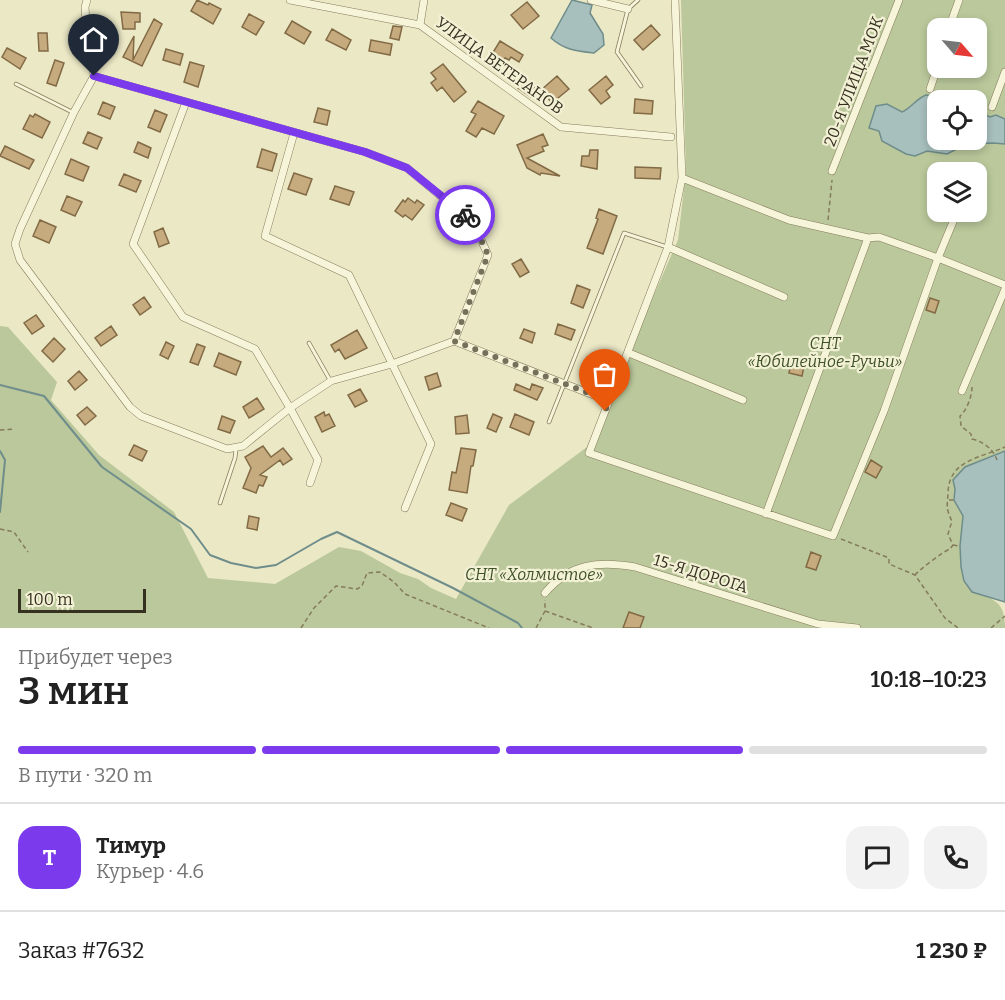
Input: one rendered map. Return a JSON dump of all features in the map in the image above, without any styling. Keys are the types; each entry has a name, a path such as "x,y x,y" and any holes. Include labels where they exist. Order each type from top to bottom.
{"street":[{"path":"87,0 86,22 94,76 74,112 15,244 20,260 130,407 141,416 228,449 243,446 290,408 331,381 392,364 454,341 609,401"},
{"name":"УЛИЦА ВЕТЕРАНОВ","path":"290,0 420,25 561,127 671,137"},
{"name":"УЛИЦА ВЕТЕРАНОВ","path":"420,25 424,0"},
{"path":"591,0 628,9"},
{"path":"675,0 682,178 668,247 589,453 833,536 884,411 953,222"},
{"name":"20-Я УЛИЦА МОК","path":"832,171 899,0"},
{"path":"953,18 959,0"},
{"path":"992,107 1005,72"},
{"path":"94,76 365,152 407,168 474,224 488,255 454,341"},
{"path":"930,89 934,78"},
{"path":"186,102 133,244 183,317 255,349 318,460 310,483"},
{"path":"294,133 266,236 349,275 431,444 405,508"},
{"path":"682,178 789,220 868,238 879,237 938,258 1005,287 962,392"},
{"path":"766,514 868,238"},
{"path":"668,247 784,297"},
{"path":"628,353 743,400"},
{"name":"15-Я ДОРОГА","path":"545,593 556,580 571,571 608,563 635,567 818,624 857,628"}],"lane":[{"path":"638,0 628,9 617,52 641,86"},
{"path":"16,84 74,112"},
{"path":"549,422 624,233 668,247"},
{"path":"309,343 331,381"},
{"path":"220,503 235,458 236,447"}],"path":[{"path":"826,230 832,171"},
{"path":"972,387 965,412 960,416 961,426 972,439 981,441 994,452 997,460"},
{"path":"0,430 14,429"},
{"path":"952,545 948,534 952,521 946,509 948,483 955,469 963,463 1005,447"},
{"path":"948,500 954,500"},
{"path":"0,529 14,532 28,552"},
{"path":"833,536 880,553 889,558 889,564 915,575 945,618 958,628"},
{"path":"915,575 920,568 933,562 943,550 950,549 952,545"},
{"path":"952,545 960,546"},
{"path":"301,628 314,608 336,586 357,589 362,586 367,573 381,572 405,594 489,628"},
{"path":"536,628 545,611 545,593"},
{"path":"545,611 593,628"},
{"path":"991,628 1005,616"}],"green space":[{"name":"СНТ «Юбилейное-Ручьи»","path":"681,0 1005,0 1005,451 953,480 954,500 963,515 960,546 961,567 972,592 993,600 1001,607 1005,628 0,628 0,326 8,327 57,382 51,400 99,455 174,512 208,578 275,584 339,547 361,551 400,573 418,579 431,588 456,599 509,505 587,447 678,240 686,171"}],"water":[{"path":"572,0 592,5 590,13 603,34 604,45 594,53 576,51 551,38"},
{"path":"927,95 927,150 955,150 947,154 927,151 915,156 906,154 882,141 879,131 869,128 876,106 887,104 902,112"},
{"path":"996,115 1005,119 1005,144 987,143 987,116"},
{"path":"1005,451 1005,602 972,592 964,581 960,546 963,516 954,500 953,480 965,467"}],"building":[{"path":"197,0 221,9 213,24 191,11"},
{"path":"527,2 539,16 523,29 511,15"},
{"path":"121,12 140,13 140,22 135,22 135,29 123,29"},
{"path":"249,14 264,22 256,35 242,27"},
{"path":"154,19 162,24 142,66 123,57 134,36 133,60"},
{"path":"292,21 311,32 304,44 285,33"},
{"path":"651,25 660,35 643,50 634,40"},
{"path":"393,26 402,27 399,40 390,38"},
{"path":"332,29 351,40 346,50 326,40"},
{"path":"38,33 47,33 48,51 39,51"},
{"path":"371,40 392,44 390,55 369,51"},
{"path":"500,41 523,55 519,62 511,57 509,60 505,58 499,65 489,59"},
{"path":"7,48 26,58 20,69 2,57"},
{"path":"166,49 183,54 180,65 163,60"},
{"path":"55,60 64,63 56,86 47,83"},
{"path":"190,62 204,66 198,87 184,82"},
{"path":"443,64 466,92 454,102 442,87 437,91 431,83 436,79 431,73"},
{"path":"557,76 569,89 552,103 541,90"},
{"path":"606,76 613,85 606,91 610,97 601,104 589,90"},
{"path":"523,80 536,89 531,97 518,88"},
{"path":"635,99 653,101 652,114 634,113"},
{"path":"478,101 504,116 494,134 482,128 476,137 466,131 476,114 471,112"},
{"path":"103,102 115,107 110,119 98,114"},
{"path":"318,108 330,111 327,125 314,122"},
{"path":"155,110 167,115 160,132 148,127"},
{"path":"35,114 50,122 42,138 23,129 30,115 33,117"},
{"path":"88,132 102,138 97,149 83,143"},
{"path":"543,134 548,145 542,147 544,151 527,158 560,176 541,173 540,175 527,168 517,145"},
{"path":"138,142 151,148 148,158 134,152"},
{"path":"5,146 34,160 29,169 0,156"},
{"path":"262,149 277,154 272,171 257,167"},
{"path":"590,150 598,150 597,169 581,166 582,156 589,156"},
{"path":"71,159 89,167 83,181 65,174"},
{"path":"635,167 661,168 660,179 635,178"},
{"path":"294,173 312,179 306,195 288,189"},
{"path":"124,174 141,181 136,192 119,185"},
{"path":"335,186 354,192 349,205 330,199"},
{"path":"67,196 82,202 75,216 61,210"},
{"path":"408,198 424,205 412,220 395,211 403,200 405,202"},
{"path":"599,209 617,216 603,254 587,248 598,219 596,218"},
{"path":"40,220 56,227 49,243 33,236"},
{"path":"163,228 169,243 159,247 154,232"},
{"path":"521,259 529,272 520,277 512,264"},
{"path":"577,285 590,290 583,308 571,303"},
{"path":"144,297 151,307 140,315 133,305"},
{"path":"930,298 939,301 935,313 926,310"},
{"path":"36,315 44,326 32,334 24,323"},
{"path":"558,324 575,330 571,340 555,334"},
{"path":"111,326 117,335 101,346 95,338"},
{"path":"524,329 535,333 532,343 520,338"},
{"path":"357,330 367,348 345,359 339,349 335,352 331,345"},
{"path":"54,338 65,349 53,362 42,351"},
{"path":"166,342 174,346 168,359 160,355"},
{"path":"197,344 205,347 198,365 190,362"},
{"path":"603,351 614,355 608,369 597,365"},
{"path":"219,353 241,362 236,375 214,366"},
{"path":"792,358 805,361 802,376 789,373"},
{"path":"79,371 87,380 75,390 68,381"},
{"path":"437,373 441,386 429,390 425,377"},
{"path":"516,384 530,390 532,384 543,388 537,400 514,390"},
{"path":"360,389 367,401 355,407 348,395"},
{"path":"257,398 264,409 249,418 243,407"},
{"path":"87,407 96,416 85,425 77,415"},
{"path":"324,412 325,416 329,414 335,426 322,432 315,417"},
{"path":"493,414 502,418 496,432 487,428"},
{"path":"515,414 534,422 529,435 510,427"},
{"path":"467,415 469,433 456,434 455,417"},
{"path":"222,416 235,421 230,433 218,429"},
{"path":"134,445 147,451 142,461 129,455"},
{"path":"263,446 271,457 283,448 292,459 283,465 280,460 260,475 267,477 263,486 259,485 256,493 243,488 251,468 245,457"},
{"path":"461,448 476,450 467,493 449,490 452,472 456,473"},
{"path":"871,460 882,467 876,478 865,472"},
{"path":"451,503 467,509 462,521 446,515"},
{"path":"249,516 259,518 257,530 247,528"},
{"path":"811,552 821,556 816,570 806,567"},
{"path":"629,612 644,617 640,628 623,628"}],"waterway":[{"path":"0,385 44,396 102,467 191,529 210,555 231,563 256,568 276,565 337,532 453,588 518,623 522,628"},
{"path":"0,451 5,460 0,512"}],"way so far":[{"path":"465,215 474,224 488,255 454,341 609,401 605,411"}],"route":[{"path":"94,76 365,152 407,168 465,215"}],"park label":[{"name":"СНТ «Холмистое»","path":"534,574"}]}
